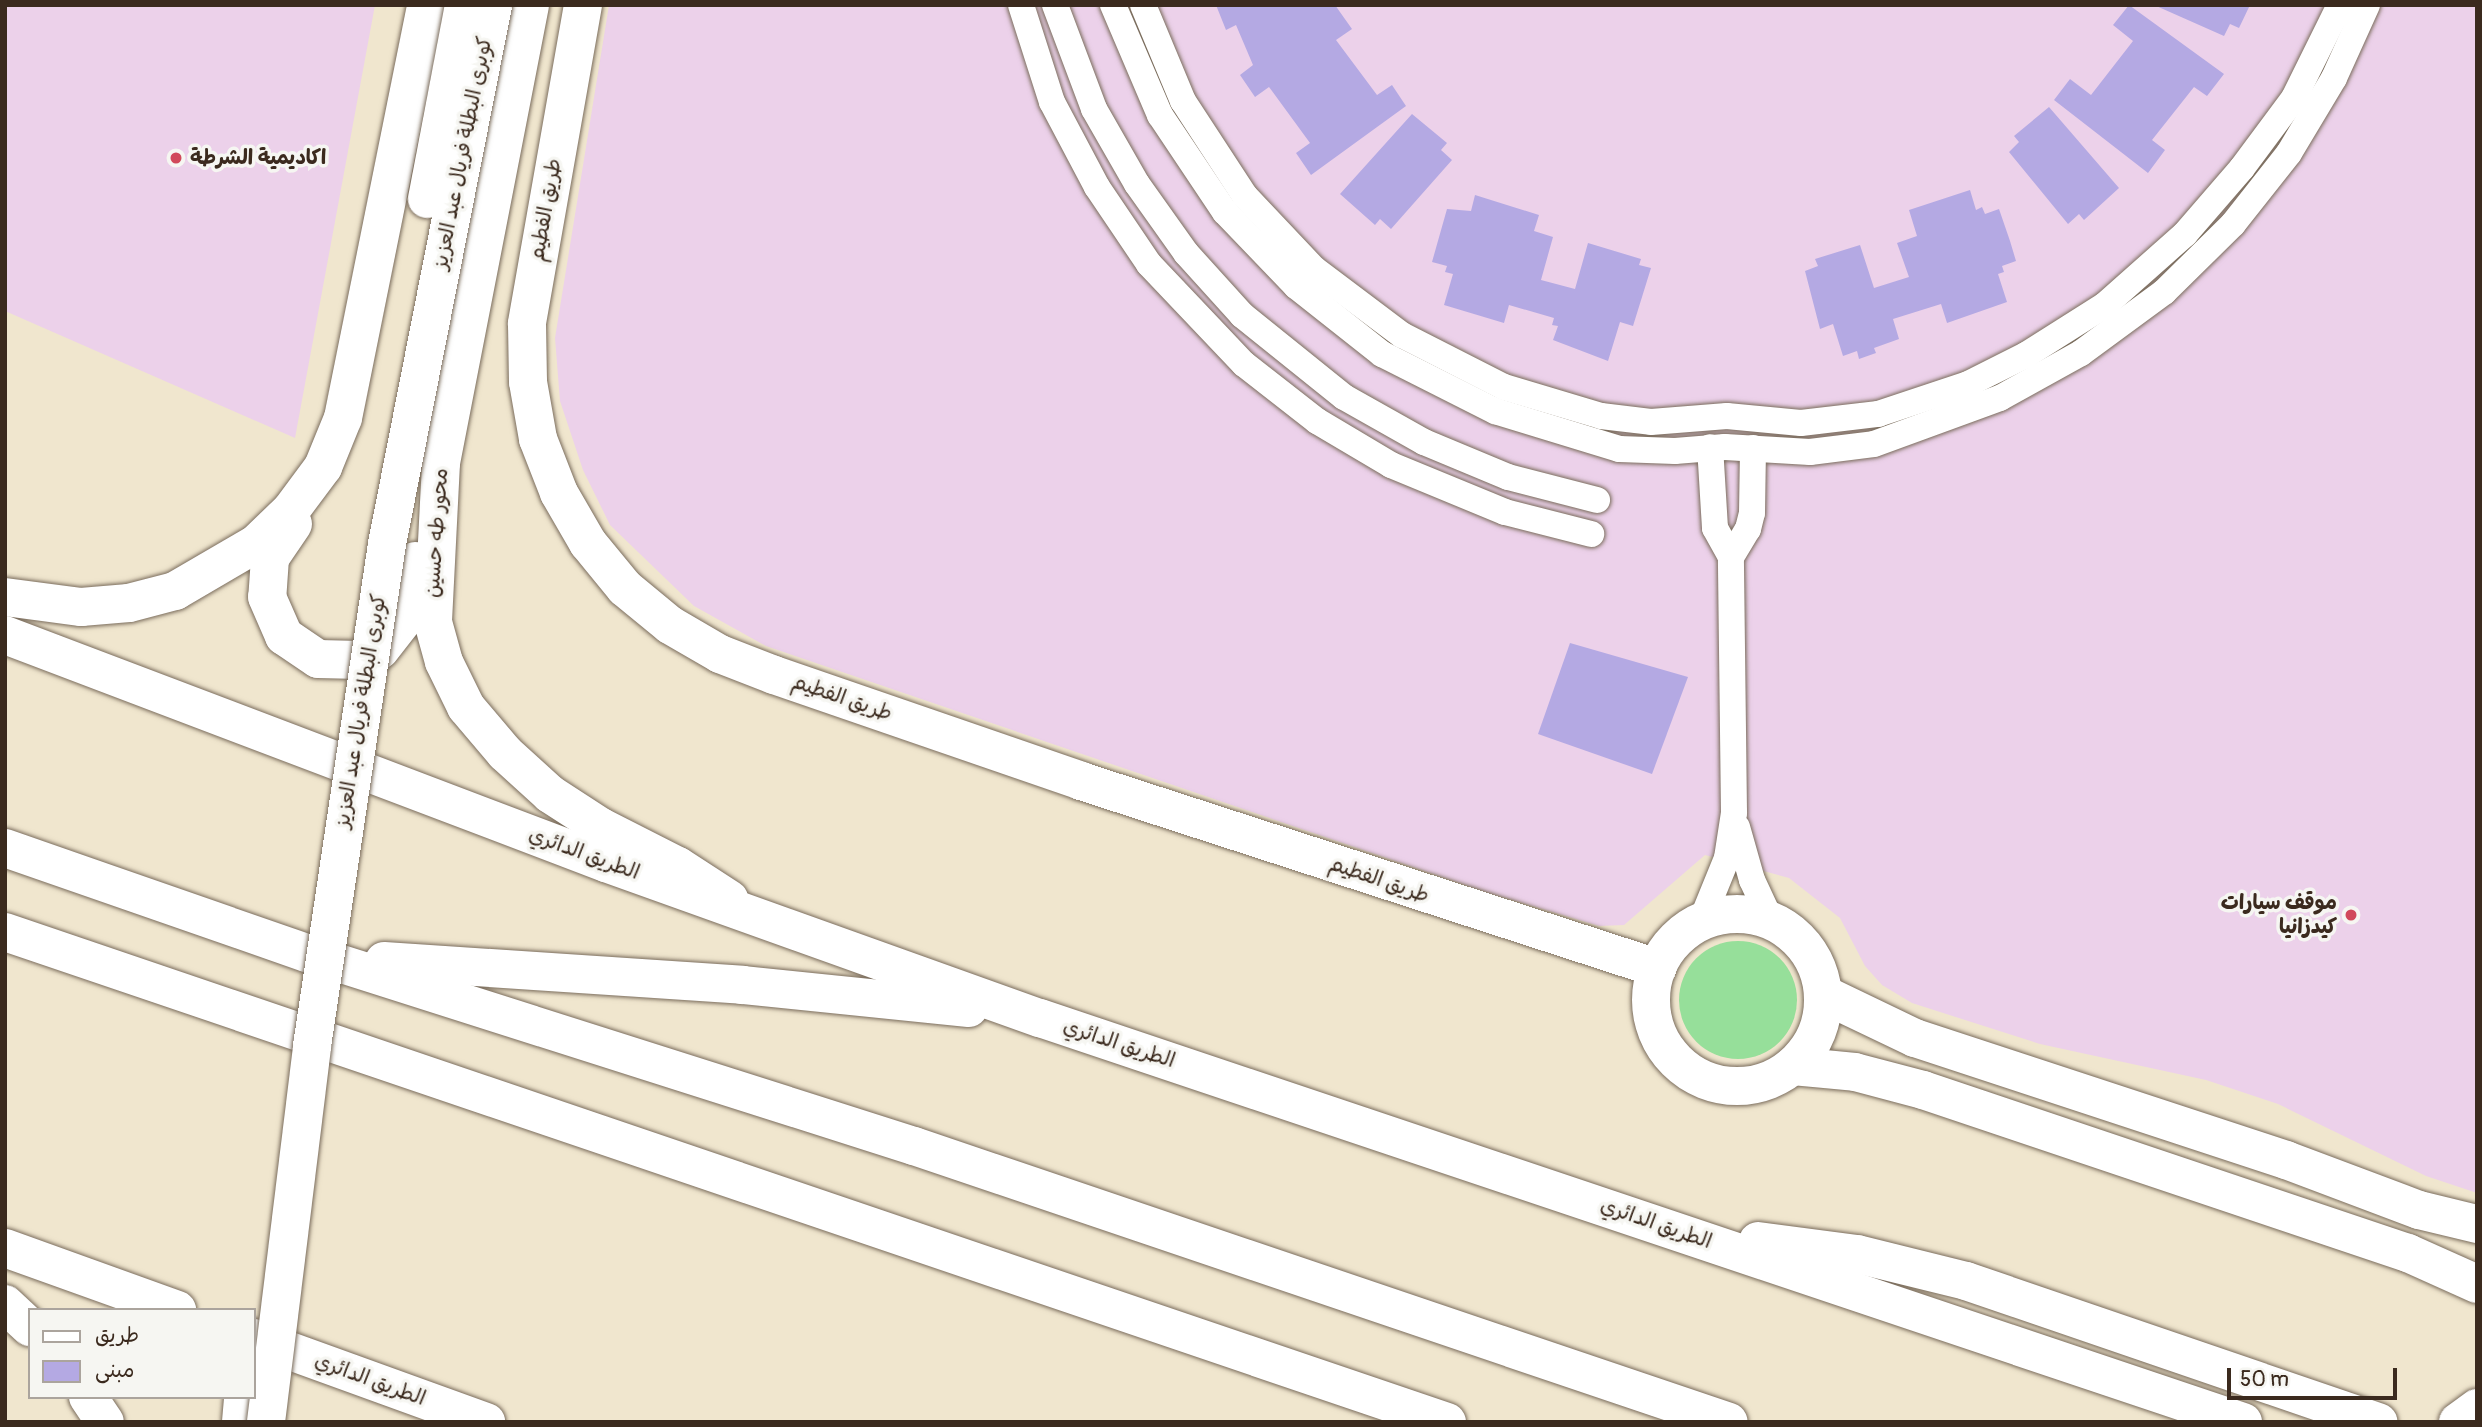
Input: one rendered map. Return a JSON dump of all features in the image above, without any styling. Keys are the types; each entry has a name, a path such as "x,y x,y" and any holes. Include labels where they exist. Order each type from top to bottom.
{"main road":[{"path":"426,5 343,418 340,455 333,472 277,544 267,577 272,617 284,636 318,659 360,660 380,650 404,619 420,535 441,463"},
{"name":"كوبرى البطلة فريال عبد العزيز","path":"254,1308 311,876 360,554 464,5"},
{"name":"كوبرى البطلة فريال عبد العزيز","path":"266,1422 312,1046 378,595 493,5"},
{"name":"محور طه حسين","path":"530,5 441,463 435,523 433,622 444,663 466,708 505,753 551,794 601,827 678,866 751,915"},
{"name":"طريق الفطيم","path":"583,5 527,324 528,382 538,439 559,493 588,543 625,588 670,625 710,649 774,675 1119,794 1657,968"},
{"path":"5,597 81,607 129,603 175,591 218,570 257,543 291,510 323,467 343,418"},
{"name":"الطريق الدائري","path":"5,635 751,915 1040,1018 2243,1422"},
{"path":"5,848 307,953 914,1146 1729,1422"},
{"path":"1736,915 1771,921 1807,950 1823,994 1816,1033 1793,1066 1765,1082 1744,1085 1701,1079 1674,1060 1657,1032 1651,1000 1657,968 1680,935 1701,922 1736,915"},
{"path":"5,932 1447,1422"},
{"path":"307,953 821,992 1040,1018"},
{"path":"1823,994 1915,1038 2286,1160 2419,1210 2477,1224"},
{"path":"1793,1066 1855,1072 1923,1090 2407,1253 2477,1284"},
{"path":"1695,1237 1803,1246 1910,1265 2379,1422"},
{"path":"5,1248 171,1308"},
{"path":"5,1304 28,1326"},
{"name":"الطريق الدائري","path":"256,1339 486,1422"},
{"path":"89,1399 105,1422"},
{"path":"241,1422 243,1399"},
{"path":"2458,1422 2477,1408"}],"street":[{"path":"1021,5 1052,102 1085,168 1149,264 1236,356 1317,421 1391,465 1505,512 1591,534"},
{"path":"1055,5 1094,109 1137,184 1186,253 1242,315 1344,397 1423,442 1508,477 1597,500"},
{"path":"1113,5 1139,75 1160,115 1225,212 1305,278 1356,304 1450,362 1504,387 1572,408 1625,421 1727,416 1801,423 1853,420 1917,402 2033,366 2124,324 2206,253 2262,190 2323,73 2367,5"},
{"path":"1143,5 1166,65 1218,159 1275,230 1305,278 1349,332 1418,375 1495,411 1563,435 1647,452 1710,447 1810,452 1874,444 1976,408 2033,366"},
{"path":"2323,73 2340,5"},
{"path":"1139,75 1166,65"},
{"path":"1563,435 1572,408"},
{"path":"1710,447 1715,528 1731,557"},
{"path":"1701,922 1727,858 1734,813 1731,557 1752,513 1753,448"},
{"path":"1734,813 1744,858 1771,921"}],"shaded area":[{"name":"اكاديمية الشرطة","path":"5,5 375,5 295,438 5,311"},
{"path":"609,5 2477,5 2477,1193 2426,1176 2278,1104 2206,1080 2040,1044 1912,1003 1882,985 1865,966 1840,918 1789,878 1705,855 1624,925 1599,926 1489,893 766,646 694,606 610,525 583,470 560,401 555,338"}],"green space":[{"path":"1738,941 1761,945 1780,958 1793,977 1797,1000 1793,1023 1780,1042 1761,1055 1738,1059 1715,1055 1696,1042 1683,1023 1679,1000 1683,977 1696,958 1715,945"}],"building":[{"path":"1216,5 1335,5 1352,29 1336,40 1377,95 1392,85 1406,106 1311,175 1296,153 1310,143 1269,87 1255,97 1240,75 1253,65 1236,25 1226,30"},
{"path":"2129,5 2224,74 2207,96 2194,87 2152,140 2165,150 2148,173 2054,100 2070,79 2091,95 2133,41 2113,25"},
{"path":"2154,5 2250,5 2239,28 2230,24 2224,36"},
{"path":"2049,107 2119,188 2084,220 2079,214 2068,224 2009,152 2019,142 2014,136"},
{"path":"1412,114 1447,143 1441,150 1452,160 1391,229 1380,219 1375,225 1340,194"},
{"path":"1970,190 1976,210 1982,207 1985,214 1999,209 2010,241 2016,261 2002,266 2004,272 1998,274 2007,302 1947,323 1941,304 1893,319 1899,339 1874,348 1876,353 1859,359 1857,351 1843,356 1833,324 1820,329 1805,271 1818,266 1815,259 1860,245 1874,288 1909,277 1897,243 1917,236 1909,210"},
{"path":"1475,195 1539,215 1534,231 1553,237 1541,280 1575,289 1588,243 1641,259 1639,265 1651,268 1633,326 1620,322 1608,361 1553,340 1558,326 1552,325 1554,318 1509,305 1504,323 1444,305 1453,274 1445,272 1447,266 1432,262 1447,209 1471,211"},
{"path":"1570,643 1688,677 1652,774 1538,734"}],"place":[{"name":"اكاديمية الشرطة","path":"176,158"},
{"name":"موقف سيارات كيدزانيا","path":"2351,915"}]}
